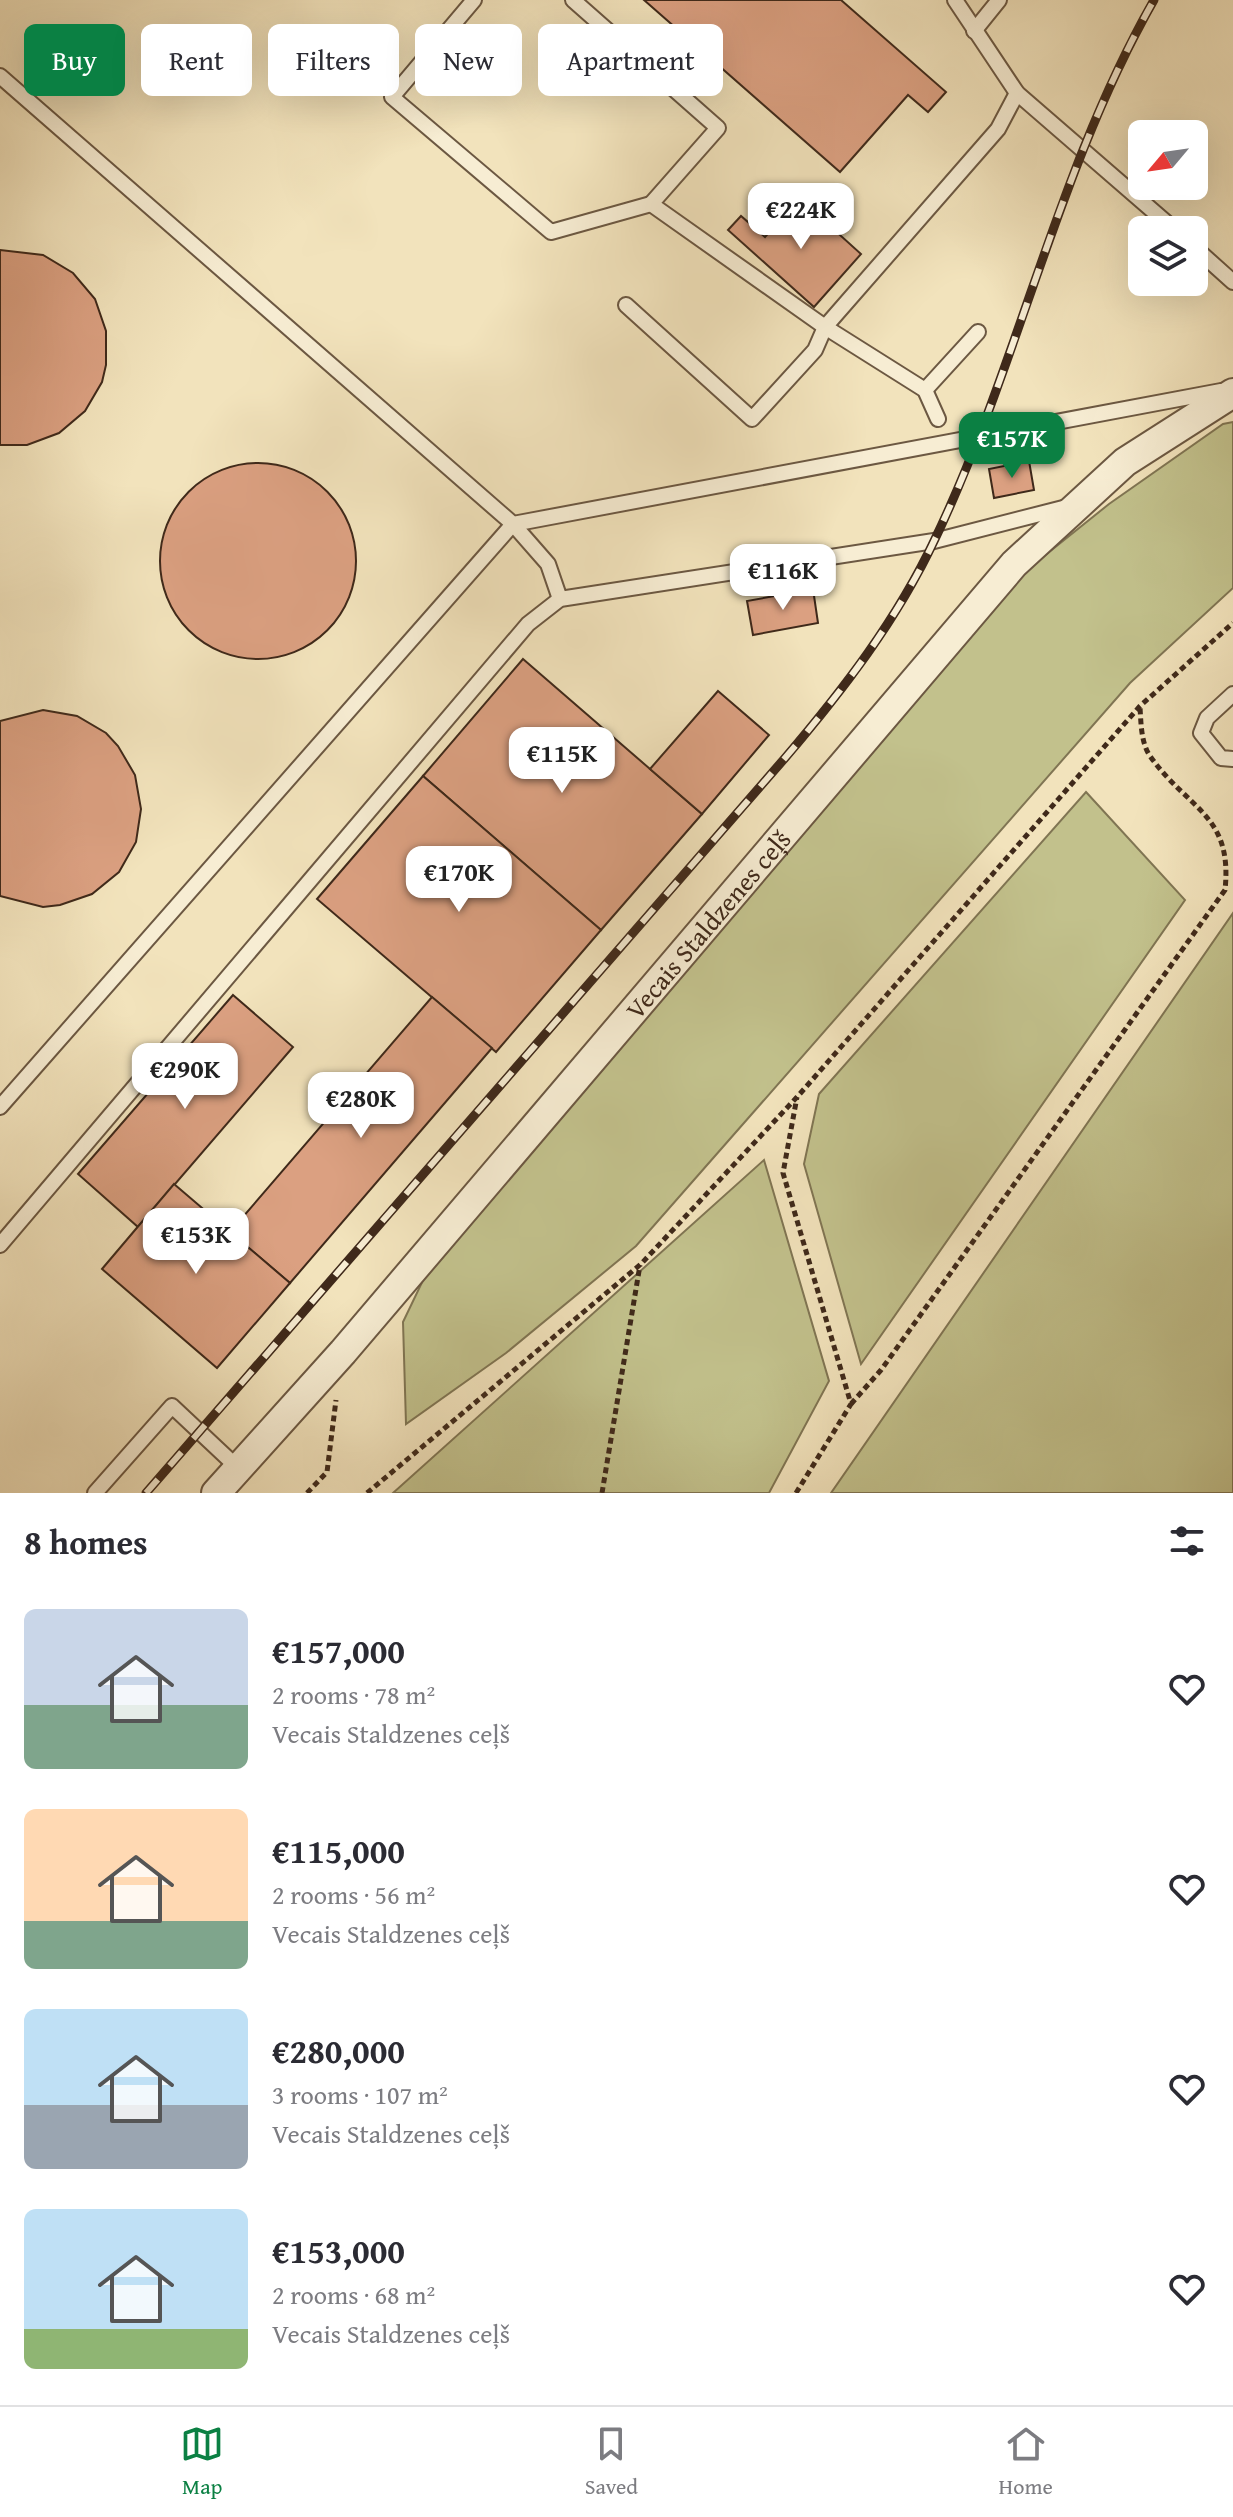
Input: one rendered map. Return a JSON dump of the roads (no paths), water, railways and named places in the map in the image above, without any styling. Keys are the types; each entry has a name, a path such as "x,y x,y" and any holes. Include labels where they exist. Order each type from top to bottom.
{"street":[{"name":"Vecais Staldzenes ceļš","path":"216,1493 343,1352 1014,564 1125,462 1233,391"}],"lane":[{"path":"474,0 392,97 551,232 651,204 718,128 573,0"},
{"path":"955,0 1017,93 1159,216"},
{"path":"974,31 999,0"},
{"path":"0,76 513,524 548,564 560,599"},
{"path":"626,305 752,419 815,350 825,327 998,129 1017,93"},
{"path":"651,204 825,327 925,390 938,419"},
{"path":"1208,260 1233,282"},
{"path":"925,390 978,332"},
{"path":"0,1107 513,524 1233,391"},
{"path":"0,1245 528,624 560,599 934,541 1075,505"},
{"path":"1233,694 1207,718 1201,733 1221,758 1233,759"},
{"path":"95,1493 172,1406 238,1468"}],"railway":[{"path":"146,1493 785,758 848,680 886,626 920,569 965,472 1091,131 1120,65 1154,0"}]}
